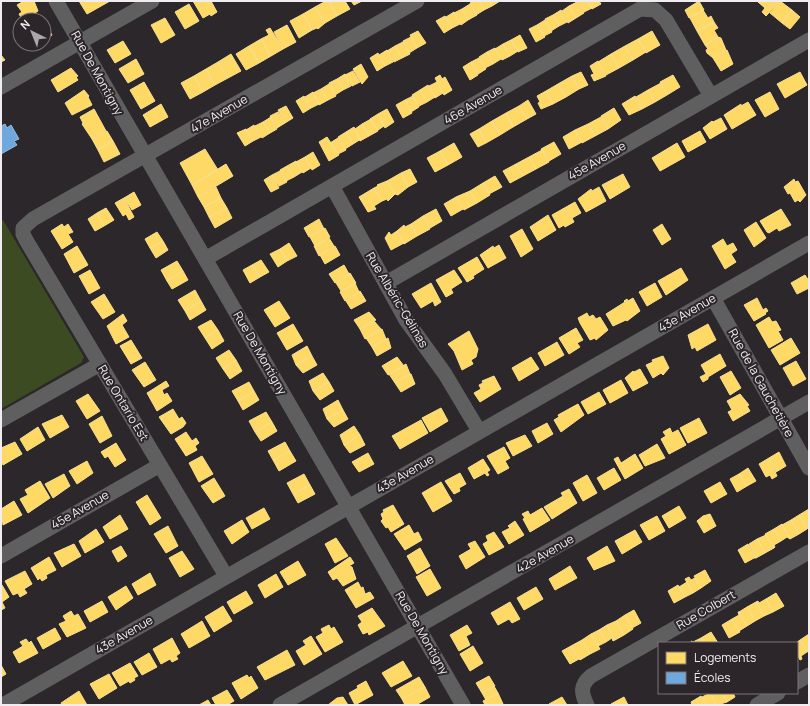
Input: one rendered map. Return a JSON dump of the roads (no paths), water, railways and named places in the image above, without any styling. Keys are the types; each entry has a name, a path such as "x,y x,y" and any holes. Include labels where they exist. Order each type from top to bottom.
{"street":[{"name":"Rue De Montigny","path":"56,1 144,157 349,506 463,705"},
{"path":"1,86 152,1"},
{"name":"47e Avenue","path":"23,228 33,219 417,1"},
{"name":"46e Avenue","path":"205,259 640,10 655,10 666,20 711,96"},
{"name":"45e Avenue","path":"386,282 809,40"},
{"name":"Rue Albéric-Gélinas","path":"332,186 406,320 445,374 479,431"},
{"name":"Rue Ontario Est","path":"23,228 23,234 26,240 226,576"},
{"name":"43e Avenue","path":"3,705 809,243"},
{"name":"Rue de la Gauchetière","path":"713,298 809,468"},
{"path":"1,420 100,364"},
{"name":"42e Avenue","path":"280,705 809,402"},
{"name":"45e Avenue","path":"1,556 160,465"},
{"name":"Rue Colbert","path":"587,705 581,689 585,681 591,676 809,552"},
{"path":"798,681 809,675"},
{"path":"758,705 776,694"}]}
